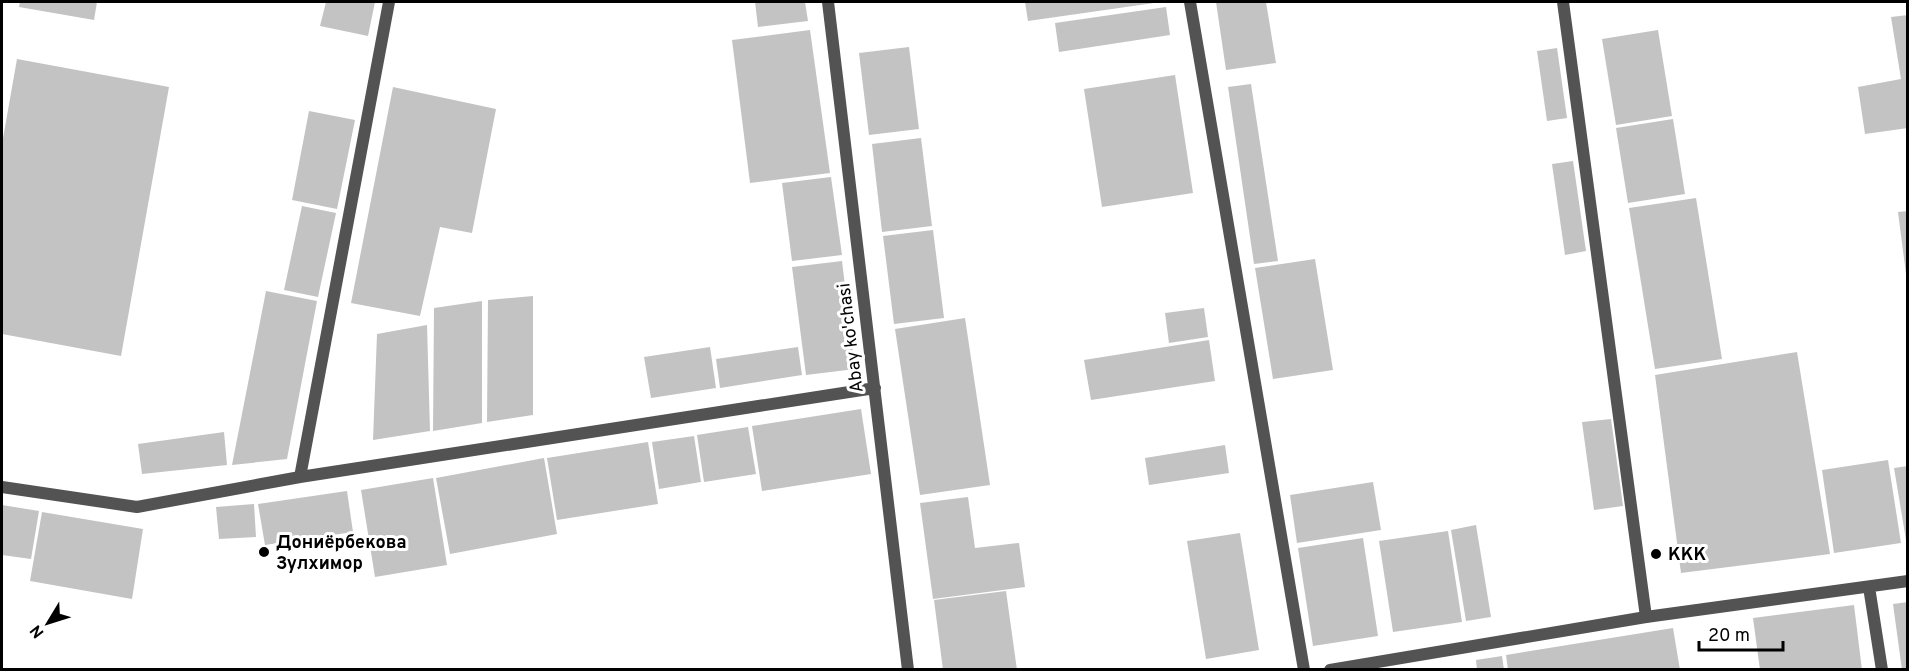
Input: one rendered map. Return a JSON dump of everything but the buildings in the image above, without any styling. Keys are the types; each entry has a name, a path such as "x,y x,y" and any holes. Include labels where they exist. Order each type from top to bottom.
{"street":[{"path":"300,477 389,2"},
{"name":"Abay ko'chasi","path":"828,2 908,669"},
{"path":"1190,2 1304,669"},
{"path":"1563,2 1646,617"},
{"path":"2,487 137,507 300,477 875,388"},
{"path":"1330,669 1646,617 1908,581"},
{"path":"1869,587 1882,669"}],"place":[{"name":"Дониёрбекова Зулхимор","path":"264,552"},
{"name":"ККК","path":"1656,554"}]}
